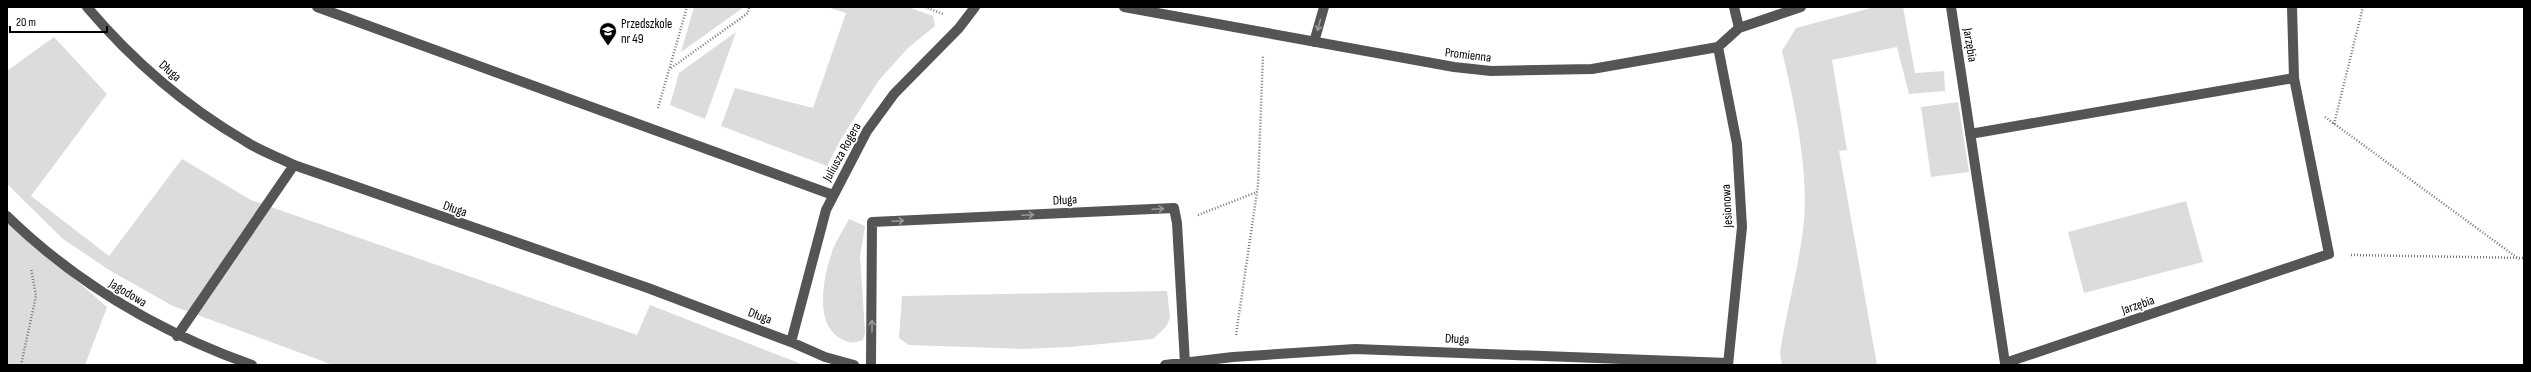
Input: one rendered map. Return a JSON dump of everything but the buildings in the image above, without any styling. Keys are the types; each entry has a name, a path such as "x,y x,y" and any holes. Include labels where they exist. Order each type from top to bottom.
{"street":[{"name":"Długa","path":"87,7 131,54 195,109 246,142 294,165 648,288 791,342 824,361 854,365"},
{"path":"317,7 651,130 833,195"},
{"name":"Juliusza Rogera","path":"791,342 819,233 833,195 867,131 894,94 960,28 975,7"},
{"name":"Promienna","path":"1124,7 1454,67 1490,72 1592,69 1718,47"},
{"path":"1314,42 1324,7"},
{"path":"1734,7 1739,28"},
{"path":"1718,47 1739,28 1801,7"},
{"name":"Jarzębia","path":"1951,7 2005,363 2025,361 2329,254"},
{"path":"2292,7 2294,78 2329,254"},
{"name":"Jesionowa","path":"1718,47 1736,144 1742,227 1728,364"},
{"path":"1970,134 2294,78"},
{"path":"177,336 294,165"},
{"name":"Długa","path":"872,365 872,222 1174,208 1177,223 1185,363"},
{"name":"Jagodowa","path":"7,216 44,250 114,301 177,336 252,365"},
{"name":"Długa","path":"1164,365 1233,357 1355,348 1728,364"}],"path":[{"path":"651,130 671,68 688,7"},
{"path":"671,68 748,13 750,7"},
{"path":"2334,124 2363,7"},
{"path":"1233,357 1258,188 1264,33"},
{"path":"2299,98 2519,259"},
{"path":"1177,223 1257,192"},
{"path":"21,365 36,296 24,233"},
{"path":"2329,254 2524,258"}],"shaded area":[{"path":"694,7 744,7 681,52"},
{"path":"827,7 908,7 933,16 935,26 908,48 879,80 841,139 827,166 721,126 735,88 813,108 846,13"},
{"path":"1875,7 1903,7 1915,73 1944,71 1945,91 1909,94 1897,47 1832,60 1847,150 1839,151 1877,365 1782,365 1780,353 1801,245 1805,208 1803,163 1800,140 1792,94 1782,51 1796,28"},
{"path":"736,32 705,119 670,105 679,73"},
{"path":"54,37 107,94 31,196 109,256 182,159 251,200 637,335 650,305 804,365 333,365 173,306 109,270 63,239 7,184 7,71"},
{"path":"1958,102 1969,172 1931,177 1921,107"},
{"path":"2186,201 2203,262 2084,293 2068,232"},
{"path":"849,219 865,226 860,256 865,332 863,340 856,342 847,342 841,339 830,329 823,308 824,282 830,259 835,245"},
{"path":"7,220 107,307 85,365 7,365"},
{"path":"1167,291 1170,318 1166,327 1153,339 1070,347 1022,349 909,345 899,338 902,296"}],"place":[{"name":"Przedszkole nr 49","path":"608,46"}]}
